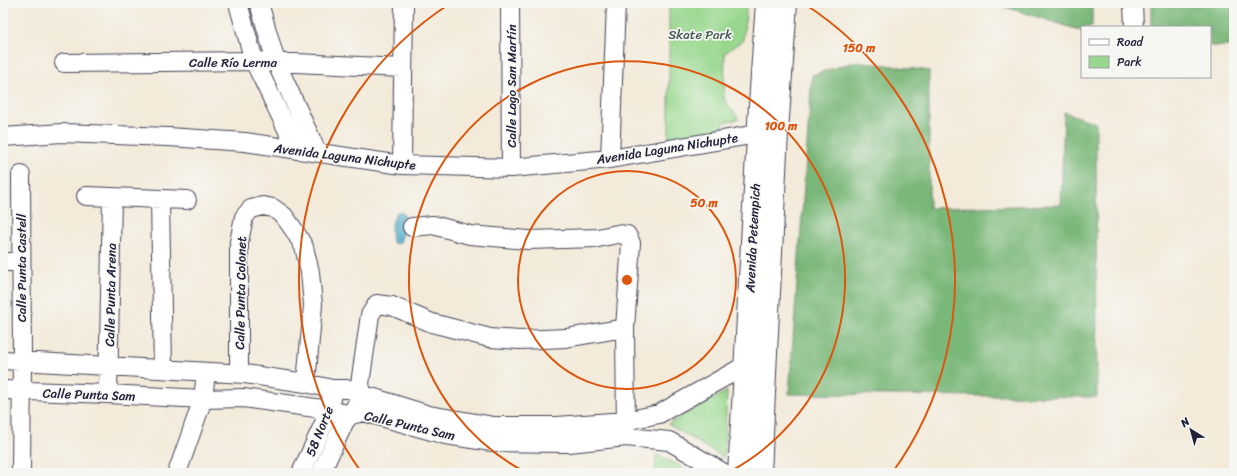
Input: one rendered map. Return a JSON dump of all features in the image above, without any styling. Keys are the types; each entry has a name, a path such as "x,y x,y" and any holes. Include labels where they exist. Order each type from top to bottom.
{"main road":[{"name":"Avenida Petempich","path":"738,473 746,365 757,134 767,3"},
{"name":"Avenida Petempich","path":"760,473 778,124 786,3"}],"street":[{"path":"238,3 254,60 297,150"},
{"path":"259,3 276,62 317,152"},
{"path":"402,165 404,3"},
{"name":"Calle Lago San Martín","path":"510,3 512,168"},
{"path":"610,159 616,3"},
{"path":"1133,3 1134,26"},
{"name":"Calle Río Lerma","path":"64,63 254,60 402,68"},
{"name":"Avenida Laguna Nichupte","path":"3,137 62,133 168,137 245,142 402,165 512,168 610,159 757,134"},
{"name":"Calle Punta Castell","path":"21,175 21,473"},
{"path":"86,196 187,200"},
{"name":"Calle Punta Arena","path":"108,394 112,197"},
{"path":"160,199 163,369"},
{"name":"Calle Punta Colonet","path":"239,374 239,242 244,217 251,209 263,206 273,208 284,216 304,247 310,272 313,305 306,383"},
{"path":"412,227 433,225 470,235 528,240 598,238 617,234 627,234 631,243 625,328 625,429"},
{"path":"3,262 21,262"},
{"path":"362,394 360,384 370,315 377,304 392,306 432,323 490,338 520,340 566,338 625,328"},
{"name":"Calle Punta Sam","path":"3,360 239,374 306,383 332,389 349,389 430,415 494,426 556,426 625,429 669,441 724,473"},
{"name":"Calle Punta Sam","path":"3,390 203,399 243,398 330,410 351,415 364,412 446,435 492,442 569,443 625,429 659,414 746,365"},
{"path":"177,473 203,399 206,372"},
{"name":"58 Norte","path":"301,473 330,410 332,389"},
{"name":"58 Norte","path":"321,473 345,421 351,415 362,394"}],"green space":[{"name":"Skate Park","path":"669,3 747,3 743,40 725,53 724,99 739,119 724,122 723,131 669,141"},
{"path":"993,3 1092,3 1092,26 1081,26 1081,31"},
{"path":"1151,3 1234,3 1234,46 1211,46 1211,26 1151,26"},
{"path":"857,61 929,71 929,208 1061,205 1064,112 1096,123 1097,397 789,394 812,75"},
{"path":"727,391 724,458 668,424"},
{"path":"656,454 678,465 689,473 655,473"}],"water":[{"path":"400,211 404,214 405,228 400,243 396,244 392,242 391,227 396,213"}]}
